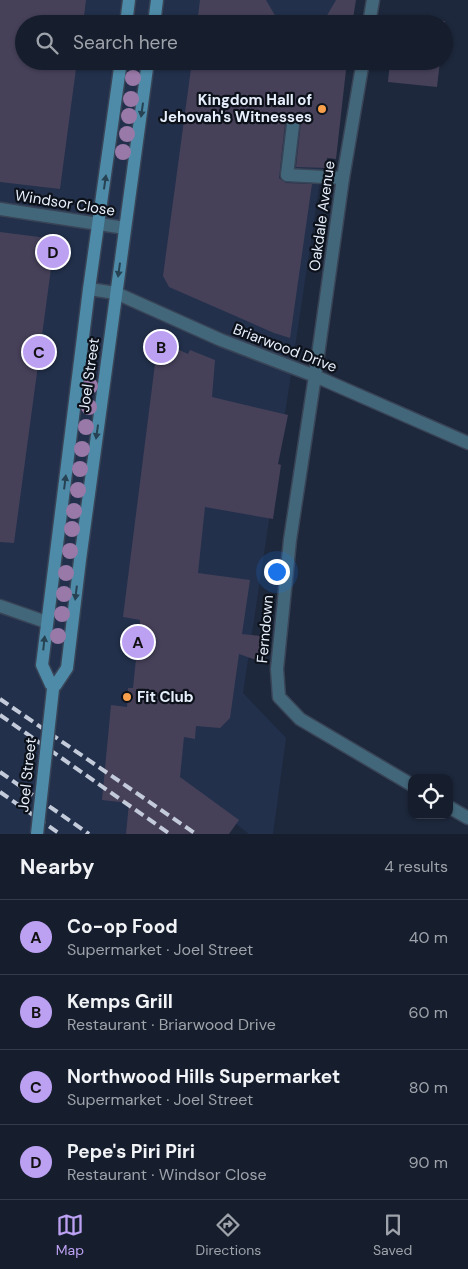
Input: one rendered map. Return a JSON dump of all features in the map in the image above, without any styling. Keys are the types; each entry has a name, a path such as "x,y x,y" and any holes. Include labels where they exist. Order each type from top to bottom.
{"main road":[{"path":"127,15 129,0"},
{"path":"155,15 157,0"},
{"name":"Joel Street","path":"53,690 42,665 46,622 120,70"},
{"name":"Joel Street","path":"37,834 53,690 68,668 80,560 147,70"}],"street":[{"path":"370,15 373,0"},
{"name":"Oakdale Avenue","path":"315,376 343,178 361,70"},
{"path":"293,125 287,174 343,178"},
{"name":"Windsor Close","path":"0,209 125,228"},
{"name":"Briarwood Drive","path":"89,289 116,293 221,340 315,376 468,443"},
{"name":"Ferndown","path":"315,376 290,540 277,669 279,696 300,719 408,783"},
{"path":"0,606 46,622"},
{"path":"453,809 468,818"}],"shaded area":[{"path":"0,0 347,0 344,15 15,15 15,70 337,70 243,693 286,738 273,834 249,834 161,765 143,834 0,834"}],"building":[{"path":"0,0 86,0 84,15 15,15 15,70 76,70 60,189 0,182"},
{"path":"200,0 266,0 275,15 198,15"},
{"path":"336,0 356,0 354,15 327,15"},
{"path":"191,70 346,70 336,159 327,158 326,168 296,167 301,122 293,117 287,120 285,124 279,178 286,183 312,184 290,338 274,333 169,287 163,276"},
{"path":"389,70 439,70 437,87 388,82"},
{"path":"0,232 55,239 14,543 0,542"},
{"path":"158,340 188,354 190,350 215,360 212,397 288,415 278,464 281,465 273,519 205,507 198,573 250,580 242,634 261,636 259,661 239,654 230,718 220,728 196,726 195,739 184,737 180,777 239,820 229,834 126,834 129,803 102,800 111,705 127,707 128,688 133,688 140,620 123,617"}],"railway":[{"path":"0,699 196,834"},
{"path":"0,715 170,834"},
{"path":"0,772 89,834"},
{"path":"0,792 60,834"}],"place":[{"name":"Kingdom Hall of Jehovah's Witnesses","path":"322,109"},
{"name":"Pepe's Piri Piri","path":"53,252"},
{"name":"Kemps Grill","path":"161,347"},
{"name":"Northwood Hills Supermarket","path":"39,352"},
{"name":"Co-op Food","path":"138,642"},
{"name":"Fit Club","path":"127,697"}]}
